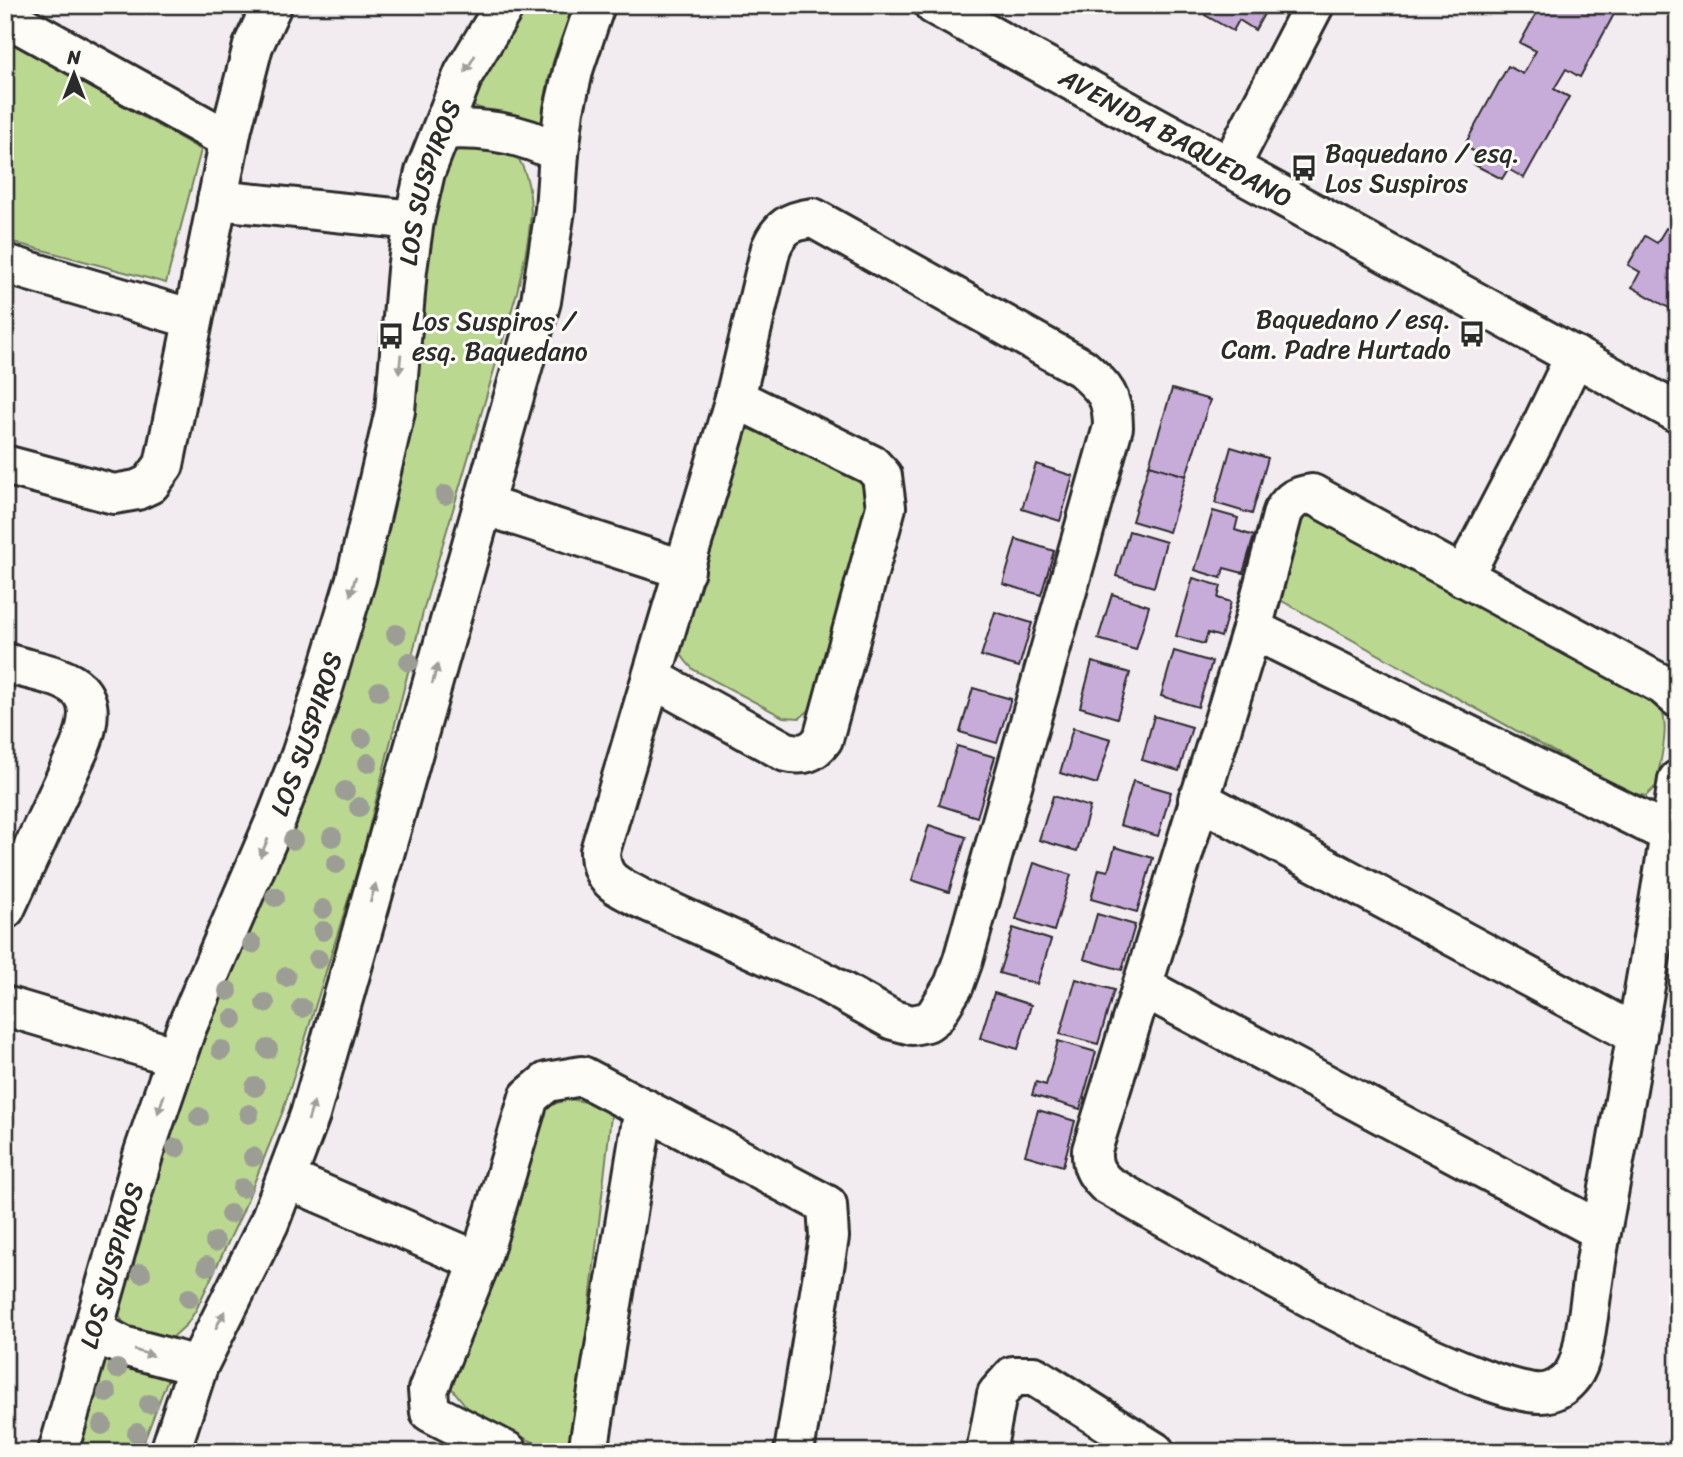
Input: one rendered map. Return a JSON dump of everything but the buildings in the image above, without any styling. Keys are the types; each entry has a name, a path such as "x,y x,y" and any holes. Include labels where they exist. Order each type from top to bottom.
{"street":[{"path":"5,465 114,494 137,490 150,484 164,465 229,140 253,46 272,5"},
{"name":"LOS SUSPIROS","path":"58,1452 144,1153 186,1029 301,755 356,579 395,411 407,270 414,220 425,172 464,73 505,5"},
{"path":"170,1452 198,1366 269,1223 310,1115 541,301 555,210 558,153 574,67 595,5"},
{"name":"AVENIDA BAQUEDANO","path":"933,5 1678,413"},
{"path":"1230,167 1314,5"},
{"path":"5,16 229,140"},
{"path":"442,130 471,128 495,131 541,144 558,153"},
{"path":"217,200 414,220"},
{"path":"813,218 1082,368 1103,386 1113,410 1112,426 964,960 954,985 935,1016 927,1022 912,1025 893,1020 819,979 640,898 613,883 600,863 600,851 735,397 776,235 787,223 813,218"},
{"path":"5,264 193,319"},
{"path":"1463,577 1575,356"},
{"path":"652,678 786,752 799,755 815,750 823,739 886,507 882,476 872,465 735,397"},
{"path":"1678,698 1663,685 1312,494 1290,501 1283,512 1252,629 1092,1150 1091,1161 1095,1173 1106,1184 1245,1262 1359,1322 1464,1372 1519,1391 1539,1394 1552,1392 1567,1383 1577,1367 1583,1347 1678,780"},
{"path":"483,505 685,570"},
{"path":"1252,629 1670,834"},
{"path":"5,663 63,679 76,686 88,702 89,713 86,733 5,909"},
{"path":"1199,799 1637,1035"},
{"path":"1143,987 1601,1231"},
{"path":"5,1006 177,1057"},
{"path":"508,1452 430,1412 428,1390 480,1262 529,1097 547,1082 582,1076 827,1205 829,1237 794,1452"},
{"path":"588,1452 644,1108"},
{"path":"287,1179 480,1262"},
{"path":"94,1331 123,1346 198,1366"},
{"path":"986,1452 997,1394 1013,1377 1034,1377 1155,1452"}],"green space":[{"path":"520,5 575,5 552,65 545,95 543,128 464,103"},
{"path":"5,39 201,150 166,283 5,240"},
{"path":"462,146 515,153 524,169 531,203 530,221 517,292 424,608 364,848 283,1111 242,1213 187,1324 172,1338 138,1333 125,1324 117,1308 150,1169 345,680 431,212 450,153"},
{"path":"763,427 864,482 870,504 814,706 800,718 783,717 694,670 682,655 679,644 741,431"},
{"path":"1316,516 1656,702 1661,709 1665,730 1656,786 1646,796 1627,792 1282,601 1277,595 1300,521"},
{"path":"569,1099 612,1107 573,1452 556,1452 474,1416 450,1386 545,1107"},
{"path":"104,1345 170,1373 140,1452 75,1452"}],"place":[{"name":"Baquedano / esq. Los Suspiros","path":"1304,168"},
{"name":"Baquedano / esq. Cam. Padre Hurtado","path":"1472,334"},
{"name":"Los Suspiros / esq. Baquedano","path":"391,336"}]}
